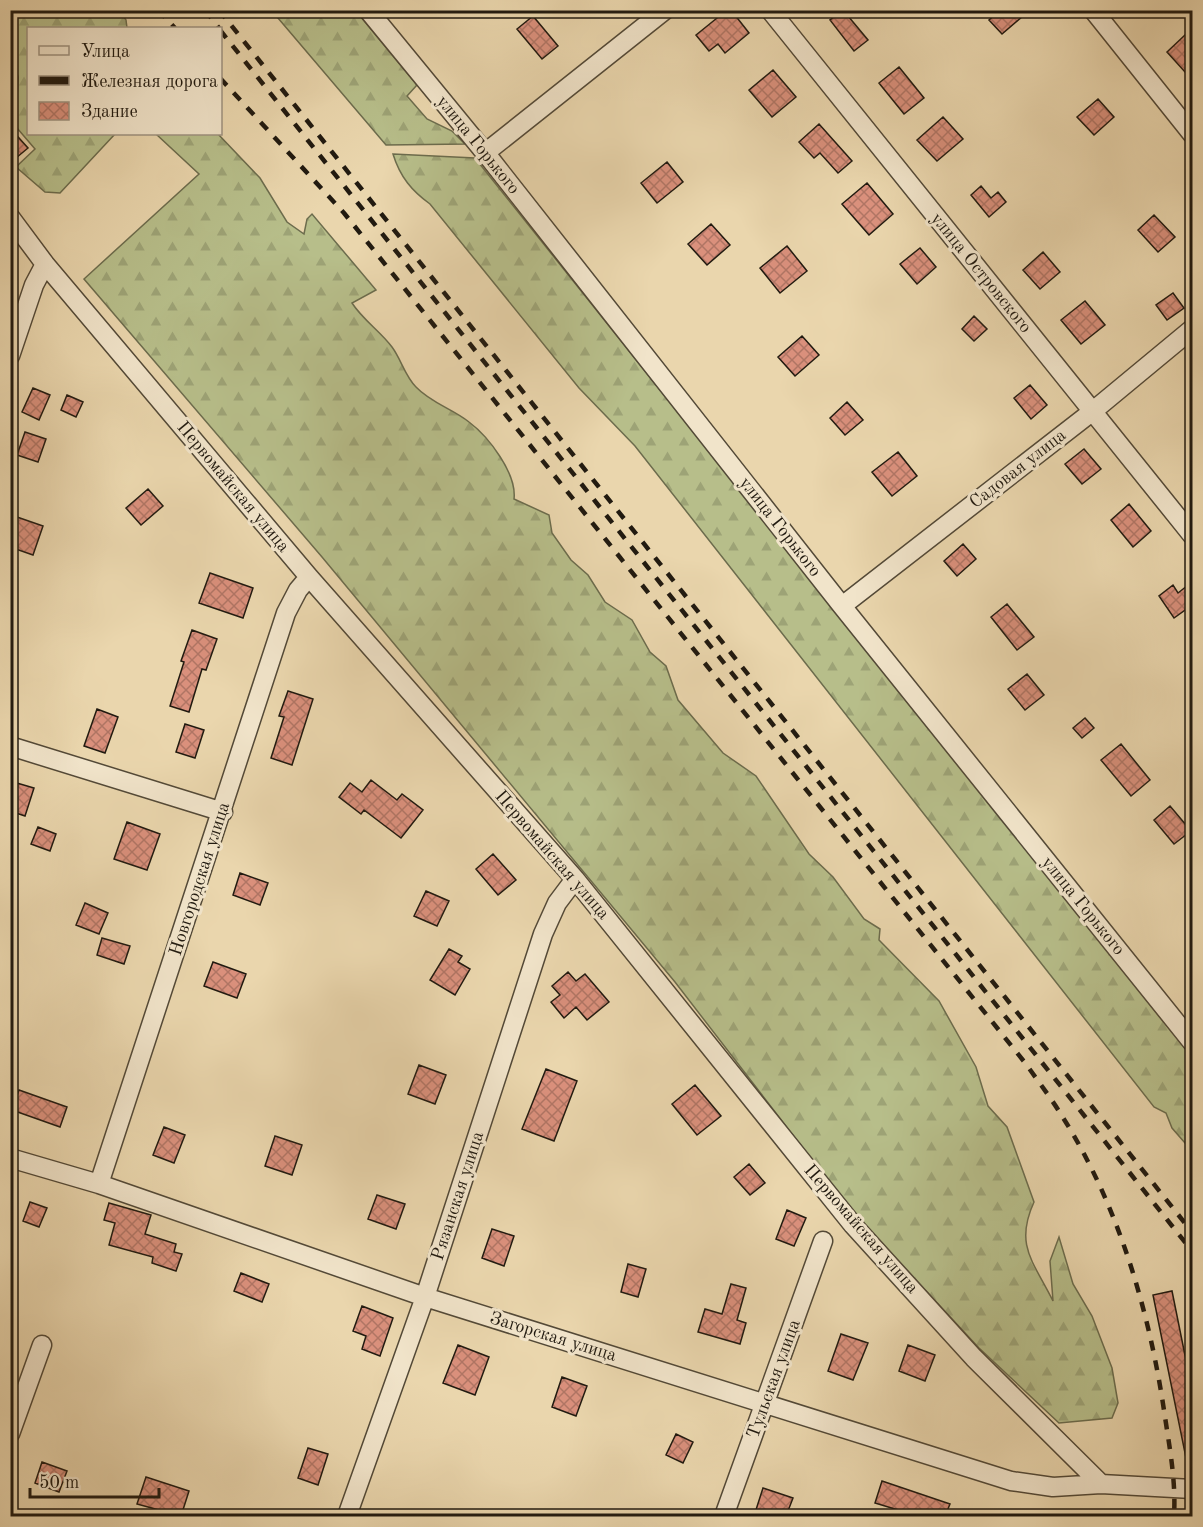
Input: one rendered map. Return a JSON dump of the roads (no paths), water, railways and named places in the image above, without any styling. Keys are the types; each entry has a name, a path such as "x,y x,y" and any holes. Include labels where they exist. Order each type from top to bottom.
{"street":[{"name":"улица Горького","path":"368,10 485,153 842,606 1192,1042"},
{"path":"485,153 665,10"},
{"name":"улица Островского","path":"770,10 1192,535"},
{"path":"1093,10 1192,134"},
{"name":"Первомайская улица","path":"10,217 45,264 309,577 575,879 853,1225 974,1358 1101,1484"},
{"path":"10,356 34,285 45,264"},
{"name":"Садовая улица","path":"842,606 1093,411 1192,329"},
{"name":"Новгородская улица","path":"99,1184 223,812 286,613 298,590 309,577"},
{"path":"10,746 223,812"},
{"name":"Рязанская улица","path":"347,1516 425,1297 543,934 557,903 575,879"},
{"name":"Загорская улица","path":"10,1158 99,1184 425,1297 1011,1480 1053,1487 1101,1484 1192,1489"},
{"name":"Тульская улица","path":"724,1516 824,1242"},
{"path":"10,1434 42,1345"}],"railway":[{"path":"158,10 174,27"},
{"path":"205,10 218,27"},
{"path":"219,10 1192,1232"},
{"path":"222,33 1192,1251"},
{"path":"222,80 344,213 1026,1064 1062,1116 1100,1186 1116,1223 1141,1300 1159,1378 1169,1442 1174,1516"}]}
